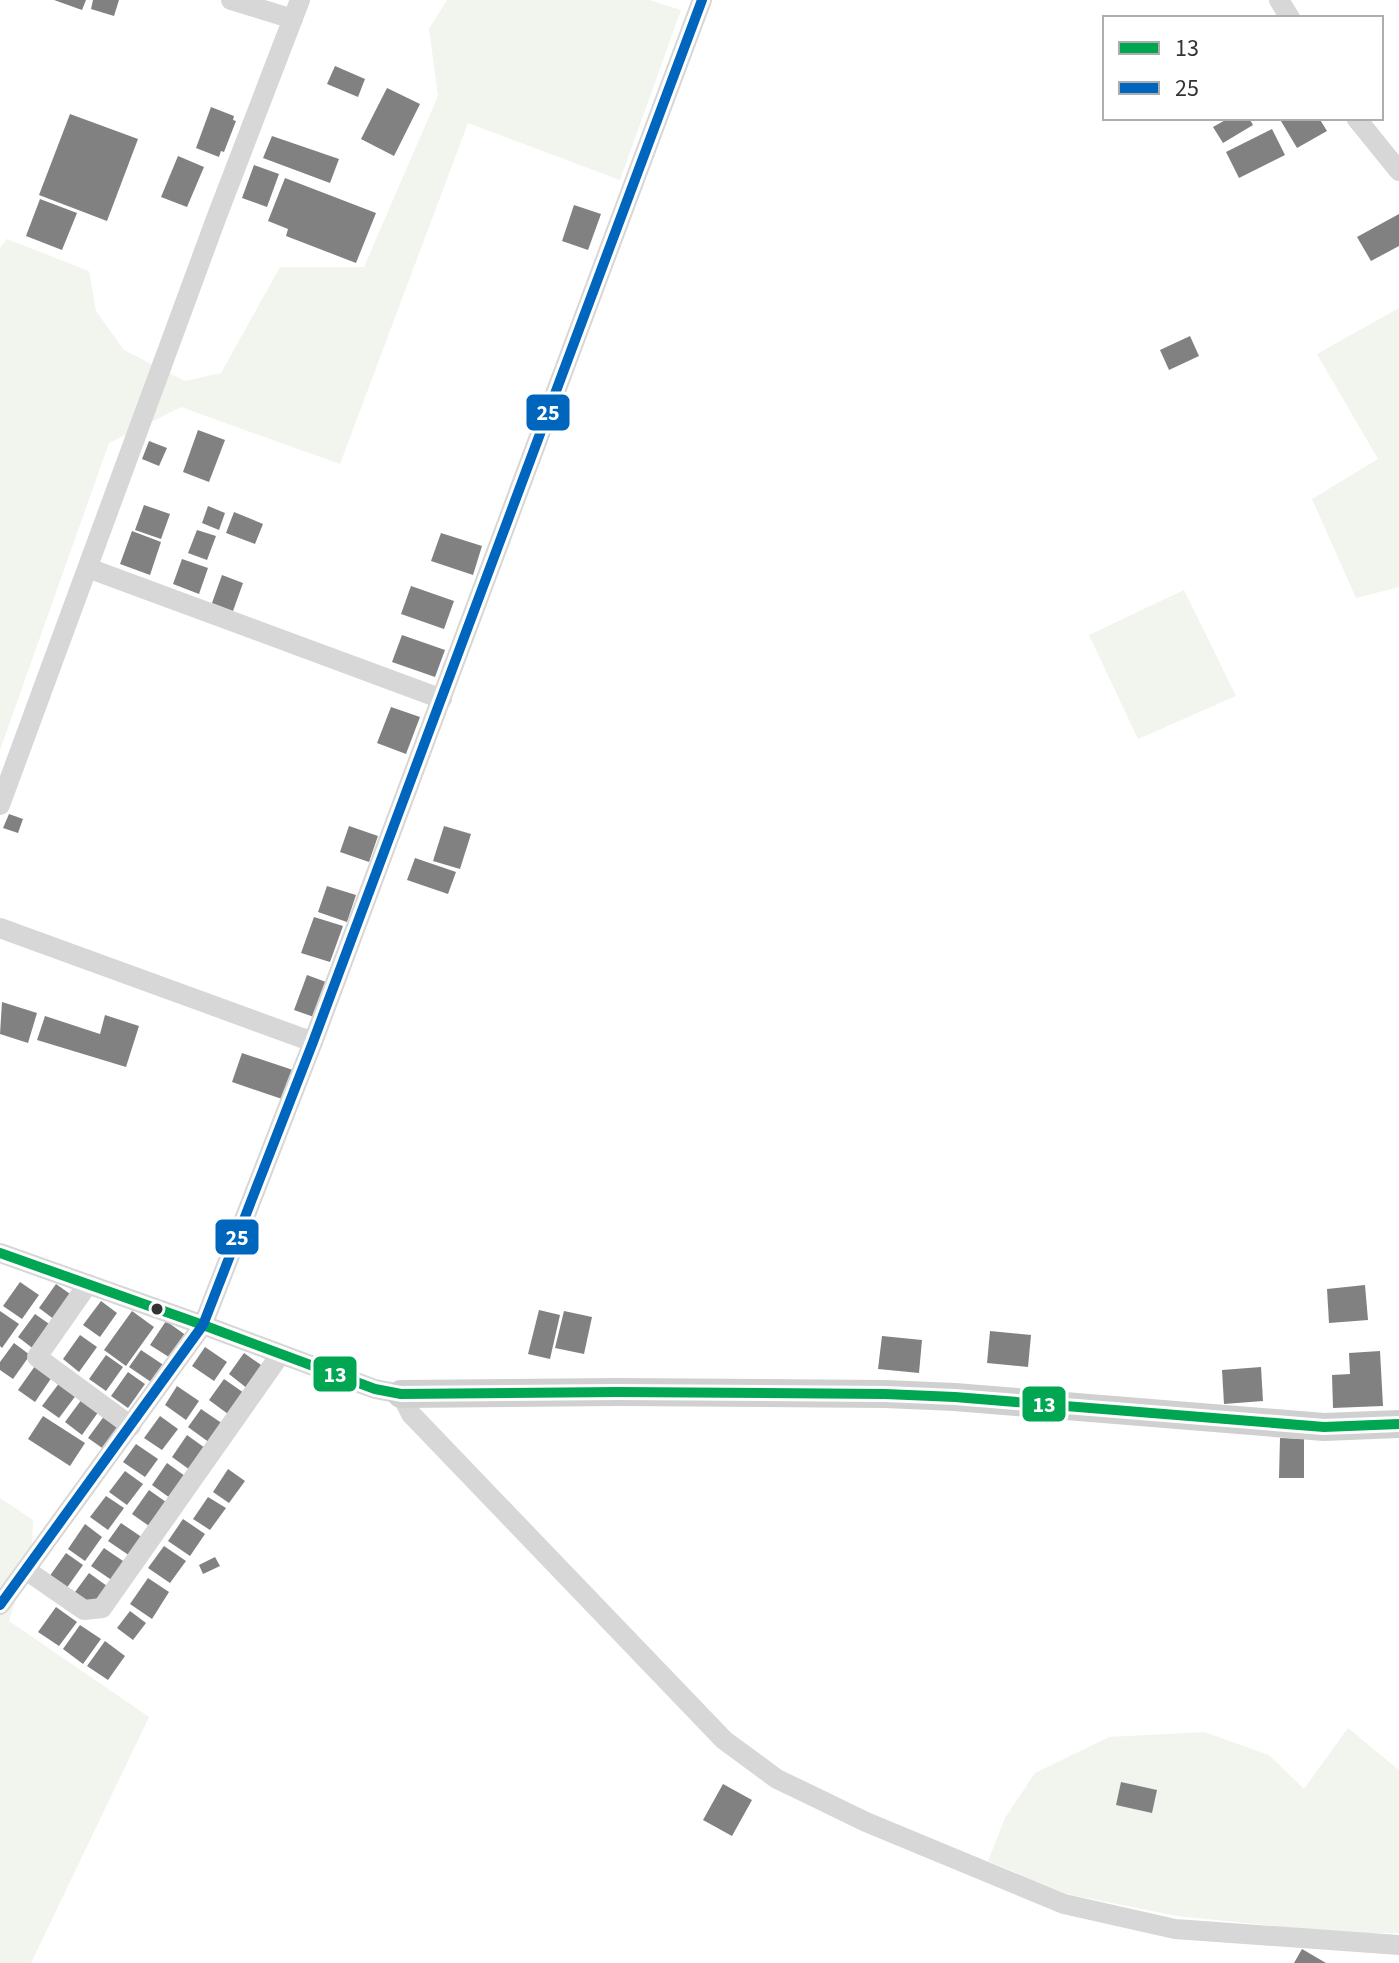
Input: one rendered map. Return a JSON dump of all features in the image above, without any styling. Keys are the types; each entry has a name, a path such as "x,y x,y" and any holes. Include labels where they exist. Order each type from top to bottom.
{"street":[{"path":"0,805 217,216 297,10 231,0"},
{"path":"0,1604 203,1325 313,1042 702,0"},
{"path":"1358,120 1399,171"},
{"path":"88,568 442,699"},
{"path":"0,928 313,1042"},
{"path":"3,1261 88,1284 375,1389 401,1394 841,1393 955,1397 1324,1427 1399,1424"},
{"path":"88,1284 37,1357 131,1426"},
{"path":"26,1570 84,1610 102,1608 280,1355"},
{"path":"401,1394 411,1414 724,1740 777,1779 866,1822 1064,1904 1175,1929 1399,1945"}],"shaded area":[{"path":"447,0 649,0 681,10 620,180 468,123 340,464 181,407 109,443 0,750 0,248 7,239 89,271 96,311 124,350 185,381 221,373 280,267 364,267 438,96 429,29"},
{"path":"1399,308 1399,587 1356,598 1312,499 1378,459 1317,354"},
{"path":"1184,590 1236,696 1138,739 1089,635"},
{"path":"0,1498 33,1520 32,1544 9,1621 149,1717 31,1963 0,1963"},
{"path":"1348,1728 1399,1770 1399,1933 1344,1933 1177,1916 1067,1894 988,1861 1005,1818 1035,1773 1109,1737 1204,1732 1269,1755 1304,1789"}],"building":[{"path":"54,0 86,0 82,10"},
{"path":"93,0 119,0 114,16 91,9"},
{"path":"335,66 365,79 358,97 327,84"},
{"path":"387,88 420,104 394,156 361,139"},
{"path":"211,107 234,116 233,120 236,121 219,157 196,148"},
{"path":"70,114 138,139 107,221 39,195"},
{"path":"1225,120 1250,120 1253,125 1223,143 1213,127"},
{"path":"1320,120 1327,131 1297,148 1281,121"},
{"path":"1272,129 1285,155 1239,178 1226,152"},
{"path":"272,136 339,159 330,183 263,158"},
{"path":"178,156 204,167 187,207 161,197"},
{"path":"254,165 279,174 267,207 242,198"},
{"path":"285,178 376,213 356,263 286,236 288,229 268,221"},
{"path":"40,199 77,213 62,250 26,236"},
{"path":"574,205 601,214 588,250 562,241"},
{"path":"1399,214 1399,246 1371,261 1357,237"},
{"path":"1190,336 1199,356 1169,370 1160,350"},
{"path":"198,430 225,440 209,482 183,472"},
{"path":"149,441 167,448 159,466 142,459"},
{"path":"144,505 170,514 161,539 135,530"},
{"path":"208,506 225,513 219,530 202,523"},
{"path":"234,512 263,524 255,544 226,533"},
{"path":"197,530 216,536 207,560 188,553"},
{"path":"132,531 161,542 150,575 120,564"},
{"path":"441,533 482,546 473,575 431,561"},
{"path":"182,559 208,568 199,594 173,584"},
{"path":"222,575 243,583 233,611 212,603"},
{"path":"411,586 454,601 444,629 401,614"},
{"path":"402,635 445,650 435,677 392,662"},
{"path":"391,707 420,717 406,754 377,743"},
{"path":"9,814 23,819 18,833 3,828"},
{"path":"349,826 378,836 369,862 340,852"},
{"path":"444,826 471,834 460,869 433,861"},
{"path":"415,858 456,872 448,894 407,880"},
{"path":"327,886 356,895 347,922 318,912"},
{"path":"314,917 343,926 330,962 301,953"},
{"path":"307,975 326,982 314,1017 294,1010"},
{"path":"2,1002 37,1013 28,1043 0,1034"},
{"path":"105,1015 139,1026 126,1067 37,1040 45,1016 100,1034"},
{"path":"242,1053 293,1070 282,1099 232,1082"},
{"path":"20,1282 39,1295 22,1319 3,1306"},
{"path":"56,1284 73,1296 55,1320 39,1308"},
{"path":"1365,1285 1368,1320 1329,1323 1327,1289"},
{"path":"101,1301 117,1313 100,1337 83,1325"},
{"path":"539,1310 560,1315 550,1359 528,1354"},
{"path":"0,1311 19,1324 2,1348 0,1346"},
{"path":"132,1311 154,1327 126,1366 104,1350"},
{"path":"564,1311 592,1317 584,1354 555,1348"},
{"path":"35,1314 52,1326 35,1350 18,1337"},
{"path":"166,1321 187,1336 172,1359 150,1345"},
{"path":"990,1331 1031,1335 1028,1367 987,1363"},
{"path":"80,1335 97,1347 79,1372 63,1359"},
{"path":"882,1336 922,1340 919,1373 878,1369"},
{"path":"14,1343 30,1355 13,1379 0,1370 0,1362"},
{"path":"205,1347 227,1362 214,1381 192,1366"},
{"path":"141,1350 165,1366 154,1384 129,1367"},
{"path":"1380,1351 1383,1406 1333,1408 1332,1375 1350,1374 1349,1353"},
{"path":"244,1353 264,1367 248,1389 229,1374"},
{"path":"106,1355 123,1367 106,1391 89,1379"},
{"path":"35,1366 52,1377 35,1402 18,1390"},
{"path":"1261,1367 1263,1401 1224,1404 1222,1370"},
{"path":"128,1372 145,1384 128,1408 111,1396"},
{"path":"224,1379 244,1393 228,1414 209,1400"},
{"path":"60,1382 77,1394 59,1418 42,1406"},
{"path":"177,1386 199,1401 186,1420 165,1405"},
{"path":"82,1399 99,1411 82,1435 65,1422"},
{"path":"201,1409 223,1424 210,1443 188,1427"},
{"path":"105,1415 122,1427 105,1450 88,1438"},
{"path":"43,1416 85,1443 70,1466 28,1439"},
{"path":"160,1416 178,1429 162,1450 144,1438"},
{"path":"187,1435 205,1448 190,1470 172,1457"},
{"path":"1280,1438 1304,1439 1304,1478 1279,1478"},
{"path":"136,1444 158,1459 145,1477 123,1462"},
{"path":"167,1463 185,1476 170,1498 152,1485"},
{"path":"228,1469 245,1481 229,1503 213,1492"},
{"path":"125,1471 143,1484 127,1505 109,1492"},
{"path":"149,1490 166,1502 149,1526 132,1514"},
{"path":"106,1496 124,1508 108,1530 90,1517"},
{"path":"208,1497 226,1508 210,1530 193,1519"},
{"path":"183,1519 205,1534 190,1556 168,1541"},
{"path":"121,1523 143,1538 130,1556 108,1541"},
{"path":"85,1524 102,1537 85,1561 68,1549"},
{"path":"164,1546 186,1561 170,1583 148,1568"},
{"path":"104,1548 126,1563 113,1581 91,1566"},
{"path":"66,1553 83,1565 66,1589 49,1577"},
{"path":"215,1557 220,1566 203,1574 199,1565"},
{"path":"89,1573 107,1586 93,1605 75,1592"},
{"path":"148,1578 169,1592 152,1619 130,1604"},
{"path":"56,1607 77,1622 59,1646 38,1632"},
{"path":"130,1611 146,1623 133,1640 117,1628"},
{"path":"80,1625 101,1639 83,1664 63,1649"},
{"path":"105,1641 125,1656 108,1680 87,1666"},
{"path":"1121,1782 1157,1790 1152,1813 1116,1805"},
{"path":"723,1784 752,1800 732,1836 703,1820"},
{"path":"1302,1949 1326,1963 1294,1963"}],"transit line":[{"name":"25","path":"0,1605 203,1325 313,1042 702,0"},
{"name":"13","path":"0,1253 375,1389 401,1394 885,1394 1324,1427 1399,1424"}]}
